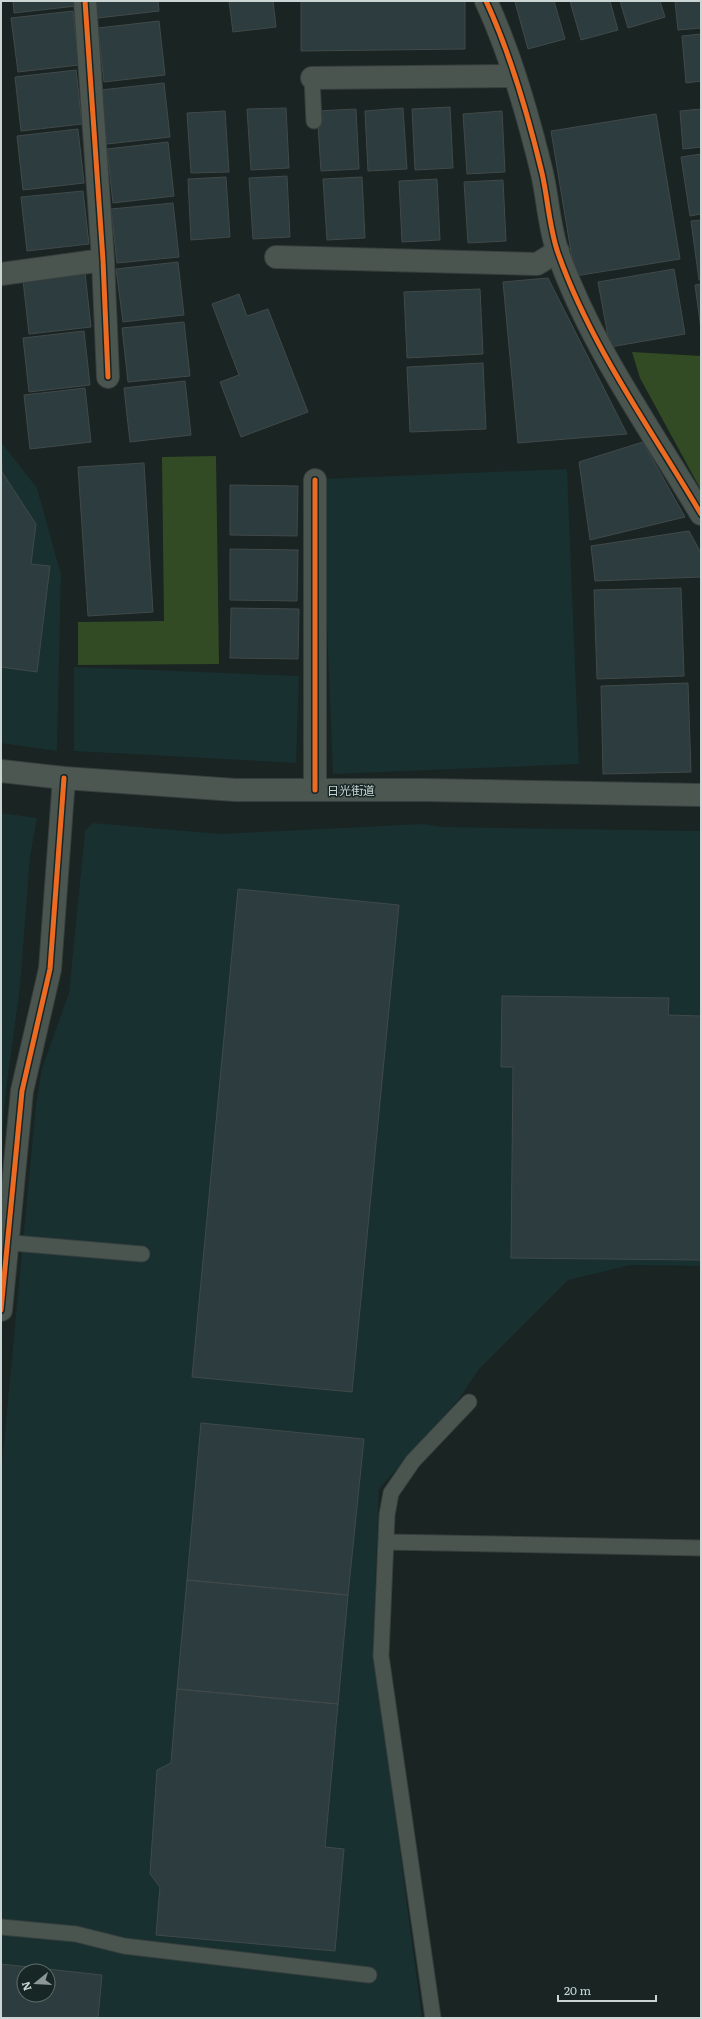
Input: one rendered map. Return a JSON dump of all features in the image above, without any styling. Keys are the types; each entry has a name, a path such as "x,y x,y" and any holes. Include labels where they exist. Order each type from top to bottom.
{"main road":[{"name":"日光街道","path":"1,771 64,778 235,790 426,790 701,795"}],"street":[{"path":"85,1 103,260 108,377"},
{"path":"486,1 515,76 542,173 558,251 584,318 613,370 701,514"},
{"path":"312,78 515,76"},
{"path":"276,257 537,264 558,251"},
{"path":"1,274 103,260"},
{"path":"315,480 315,790"},
{"path":"1,1310 4,1242 22,1091 50,969 64,778"}],"lane":[{"path":"312,78 314,122"},
{"path":"4,1242 142,1254"},
{"path":"433,2018 381,1656 387,1515 391,1493 413,1461 469,1402"},
{"path":"386,1542 701,1548"},
{"path":"1,1927 76,1934 124,1946 370,1975"}],"shaded area":[{"path":"1,442 37,488 61,574 57,751 1,743"},
{"path":"567,469 579,764 333,774 321,479"},
{"path":"74,667 299,676 296,763 74,751"},
{"path":"1,813 37,818 30,857 20,988 6,1089 1,1145"},
{"path":"93,823 221,834 423,824 445,827 701,831 701,1266 631,1265 568,1280 479,1369 459,1399 379,1489 373,1647 422,2018 1,2018 1,1474 36,1104 42,1068 69,993 85,831"}],"green space":[{"path":"632,352 701,356 701,490 640,378"},
{"path":"216,456 219,664 78,665 78,622 164,621 162,457"}],"building":[{"path":"13,1 75,1 76,6 14,13"},
{"path":"96,1 158,1 159,11 98,18"},
{"path":"229,1 273,1 276,27 233,32"},
{"path":"301,1 465,1 465,49 301,51"},
{"path":"554,1 565,39 528,49 515,2"},
{"path":"570,1 610,1 618,30 581,40"},
{"path":"620,1 660,1 665,17 628,28"},
{"path":"675,1 701,1 701,28 678,30"},
{"path":"73,11 79,65 18,72 11,18"},
{"path":"159,21 165,75 104,82 98,28"},
{"path":"701,34 701,81 686,83 682,36"},
{"path":"76,70 82,124 21,131 15,77"},
{"path":"164,83 170,137 107,144 101,90"},
{"path":"450,107 453,168 415,170 412,109"},
{"path":"286,108 289,168 251,170 247,109"},
{"path":"403,108 407,169 368,171 365,111"},
{"path":"356,109 359,169 321,171 317,111"},
{"path":"701,109 701,147 683,149 680,111"},
{"path":"225,111 229,172 191,173 187,113"},
{"path":"502,111 505,172 467,174 463,114"},
{"path":"656,114 680,259 575,276 551,131"},
{"path":"78,129 84,183 23,190 17,136"},
{"path":"168,142 174,196 113,203 107,149"},
{"path":"701,154 701,214 690,216 681,157"},
{"path":"287,176 290,237 253,239 249,178"},
{"path":"226,177 230,237 191,240 188,179"},
{"path":"362,177 365,238 327,240 323,179"},
{"path":"437,179 440,240 402,242 399,181"},
{"path":"503,180 506,241 468,243 464,182"},
{"path":"83,191 89,244 27,251 21,197"},
{"path":"173,203 179,257 117,263 111,209"},
{"path":"701,220 701,280 699,280 691,221"},
{"path":"178,262 184,315 123,322 116,269"},
{"path":"674,269 685,334 610,347 598,282"},
{"path":"85,273 91,327 29,334 23,280"},
{"path":"548,278 627,434 518,443 503,282"},
{"path":"701,284 701,329 695,285"},
{"path":"480,289 483,354 407,358 404,292"},
{"path":"239,294 247,316 268,309 308,412 241,437 220,382 239,375 212,304"},
{"path":"184,322 190,376 128,382 122,328"},
{"path":"84,331 90,385 29,392 23,338"},
{"path":"483,363 486,429 410,432 407,367"},
{"path":"185,381 191,435 130,442 124,388"},
{"path":"85,388 91,442 30,449 24,395"},
{"path":"1,440 2,472 36,524 31,564 50,566 37,672 1,667"},
{"path":"643,442 685,517 590,540 579,462"},
{"path":"144,463 153,612 88,616 78,467"},
{"path":"230,485 298,486 297,536 230,535"},
{"path":"689,531 701,553 701,577 595,581 591,546"},
{"path":"230,549 298,550 297,601 230,600"},
{"path":"681,588 684,676 597,679 594,590"},
{"path":"231,608 299,609 298,659 230,658"},
{"path":"688,683 691,772 603,774 601,686"},
{"path":"238,889 399,905 352,1392 192,1377"},
{"path":"502,996 669,998 668,1015 701,1016 701,1260 511,1258 513,1067 501,1067"},
{"path":"201,1423 364,1439 348,1595 187,1580"},
{"path":"187,1580 348,1595 338,1704 177,1689"},
{"path":"177,1689 338,1704 325,1847 344,1849 335,1951 156,1935 160,1887 150,1874 157,1770 171,1763"},
{"path":"1,1964 16,1966 16,2003 56,2003 56,1970 102,1975 98,2018 1,2018"}],"cycle path":[{"path":"85,1 103,260 108,377"},
{"path":"486,1 503,42 525,107 542,173 555,243 572,288 587,321 623,387 701,514"},
{"path":"315,480 315,790"},
{"path":"1,1310 22,1091 50,969 64,778"}]}
